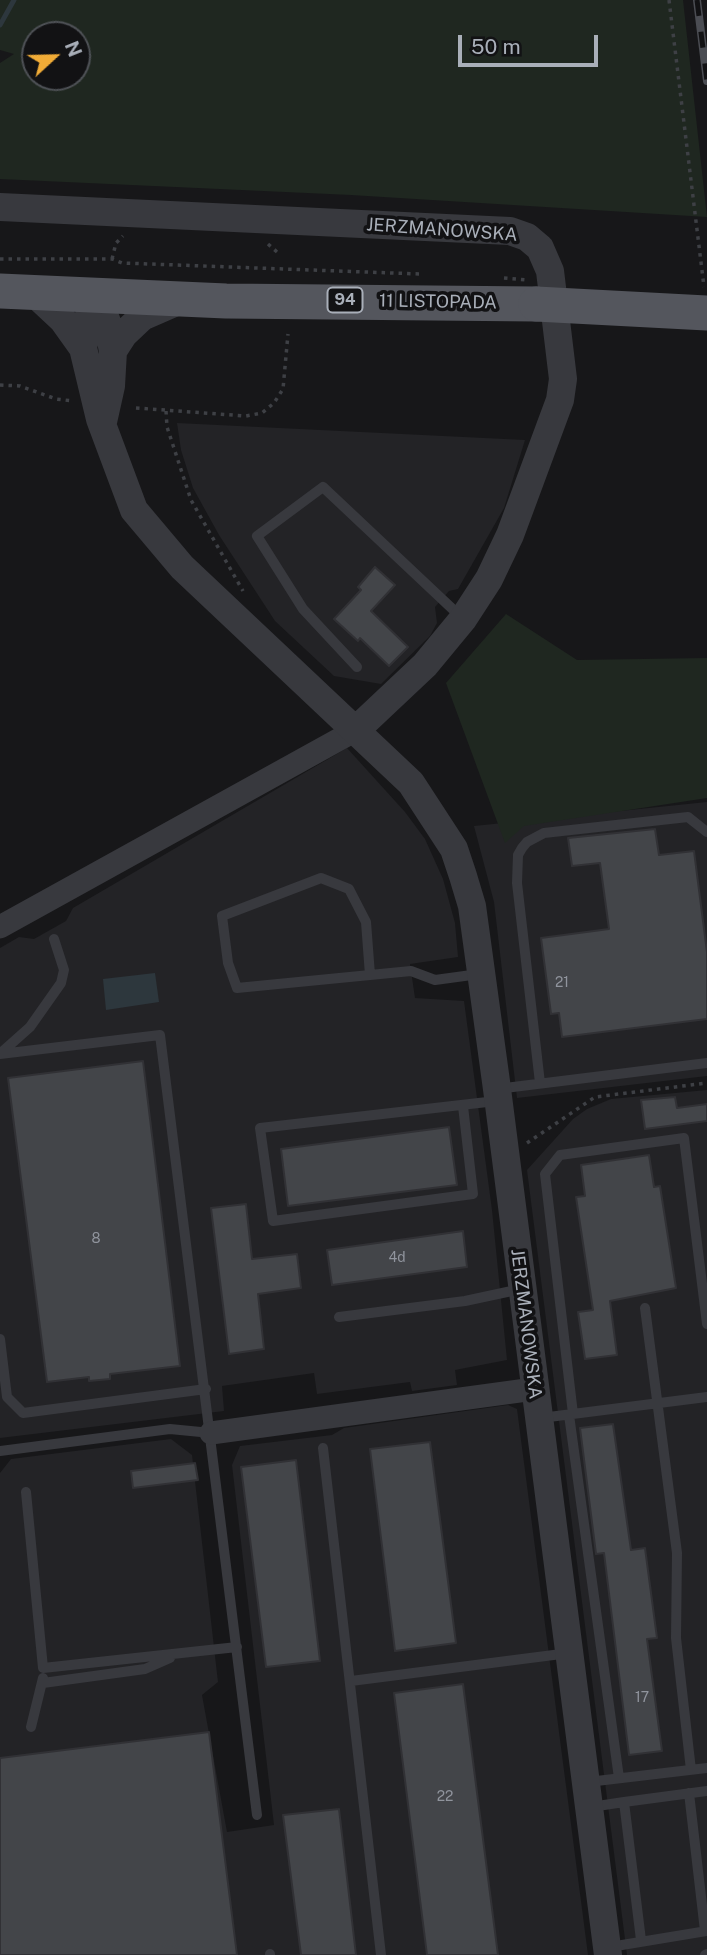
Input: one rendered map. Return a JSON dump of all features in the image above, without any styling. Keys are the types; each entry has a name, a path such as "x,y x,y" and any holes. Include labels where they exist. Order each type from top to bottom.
{"main road":[{"name":"11 LISTOPADA","path":"16,292 183,299 501,286 706,304"}],"street":[{"name":"JERZMANOWSKA","path":"0,207 510,231 534,242 545,255 550,271 561,345 563,379 560,400 510,535 489,579 463,619 425,665 356,730"},
{"name":"JERZMANOWSKA","path":"16,292 63,320 83,348"},
{"name":"JERZMANOWSKA","path":"97,295 86,325 83,348 102,425 123,488 134,510 153,536 191,576 411,782 454,849 472,906 607,1951"},
{"path":"97,295 113,351 111,386 102,425"},
{"path":"113,351 124,334 142,317 183,299"},
{"path":"0,927 356,730"},
{"path":"211,1433 534,1389"}],"lane":[{"path":"357,667 303,609 257,536 323,487 463,619"},
{"path":"540,1083 517,883 518,855 522,848 527,842 544,833 688,817 707,832"},
{"path":"370,975 366,922 349,889 321,878 222,916 228,963 237,988 411,971 435,980 481,974"},
{"path":"1,1053 30,1027 61,982 64,970 54,939"},
{"path":"1,1053 160,1035 257,1815"},
{"path":"463,1105 473,1194 273,1221 260,1128 463,1105 540,1083 707,1063"},
{"path":"619,1778 571,1415 545,1174 559,1155 684,1138 707,1324"},
{"path":"338,1317 465,1301 521,1289"},
{"path":"645,1308 655,1404 677,1553 676,1638 691,1770"},
{"path":"0,1339 4,1397 23,1413 206,1389"},
{"path":"538,1419 707,1397"},
{"path":"0,1451 170,1429 211,1433"},
{"path":"323,1448 381,1955"},
{"path":"26,1492 43,1668 43,1683 30,1727"},
{"path":"43,1668 237,1647"},
{"path":"351,1681 569,1653"},
{"path":"43,1683 145,1669 178,1654"},
{"path":"587,1795 619,1778 707,1768"},
{"path":"587,1795 624,1802 707,1791"},
{"path":"607,1951 641,1940 706,1931 689,1793"},
{"path":"624,1802 641,1940"}],"path":[{"path":"670,0 706,304"},
{"path":"0,258 99,261 112,259 122,263 422,274"},
{"path":"136,408 246,416 268,409 283,389 288,334"},
{"path":"0,385 20,386 56,399 78,401"},
{"path":"166,411 167,427 191,500 246,595"},
{"path":"505,1149 522,1146 595,1097 707,1083"}],"shaded area":[{"path":"0,0 683,0 707,217 351,195 0,179 0,63 14,54 0,50"},
{"path":"177,423 525,440 504,508 458,589 449,591 435,607 437,623 430,636 381,684 334,676 275,621 219,535 193,488 181,450"},
{"path":"506,614 577,660 707,658 707,798 524,826 505,843 446,683"},
{"path":"347,748 405,812 425,839 443,879 455,923 458,957 410,964 415,998 464,1001 492,1210 507,1360 455,1370 457,1385 412,1391 410,1382 317,1394 314,1373 222,1386 224,1411 0,1438 0,948 19,937 34,939 66,921 73,908"},
{"path":"707,802 707,1076 517,1098 494,902 474,826"},
{"path":"155,973 159,1002 106,1010 103,979"},
{"path":"707,1090 707,1955 627,1955 527,1170 573,1119 587,1109 611,1099"},
{"path":"508,1405 517,1409 588,1955 0,1955 0,1473 11,1459 171,1439 192,1455 218,1682 202,1695 227,1832 274,1825 232,1465 240,1446 332,1435 344,1428"}],"building":[{"path":"375,567 395,585 371,611 408,647 389,666 360,638 358,641 334,619 361,590 358,587"},
{"path":"655,829 659,855 694,851 707,952 707,1019 562,1037 559,1013 551,1014 541,938 609,929 600,863 572,866 568,838"},
{"path":"143,1061 180,1366 110,1374 110,1379 89,1381 89,1377 47,1382 8,1078"},
{"path":"675,1097 677,1108 707,1104 707,1121 645,1129 641,1100"},
{"path":"449,1127 457,1185 288,1206 281,1149"},
{"path":"649,1155 654,1187 660,1186 676,1288 610,1301 617,1355 585,1359 578,1312 593,1310 576,1197 585,1196 581,1165"},
{"path":"246,1204 252,1259 297,1254 301,1288 258,1294 264,1349 229,1354 211,1208"},
{"path":"463,1231 467,1267 332,1285 327,1250"},
{"path":"613,1424 631,1550 645,1548 657,1638 647,1639 662,1751 629,1755 604,1553 596,1554 580,1428"},
{"path":"430,1442 456,1643 395,1651 370,1449"},
{"path":"296,1460 320,1661 266,1667 241,1467"},
{"path":"195,1463 198,1480 133,1488 131,1471"},
{"path":"463,1684 498,1955 427,1955 394,1693"},
{"path":"209,1732 237,1955 0,1955 0,1758"},
{"path":"339,1809 356,1955 301,1955 283,1815"}],"waterway":[{"path":"0,25 14,0"}],"railway":[{"path":"697,0 707,81"}]}
